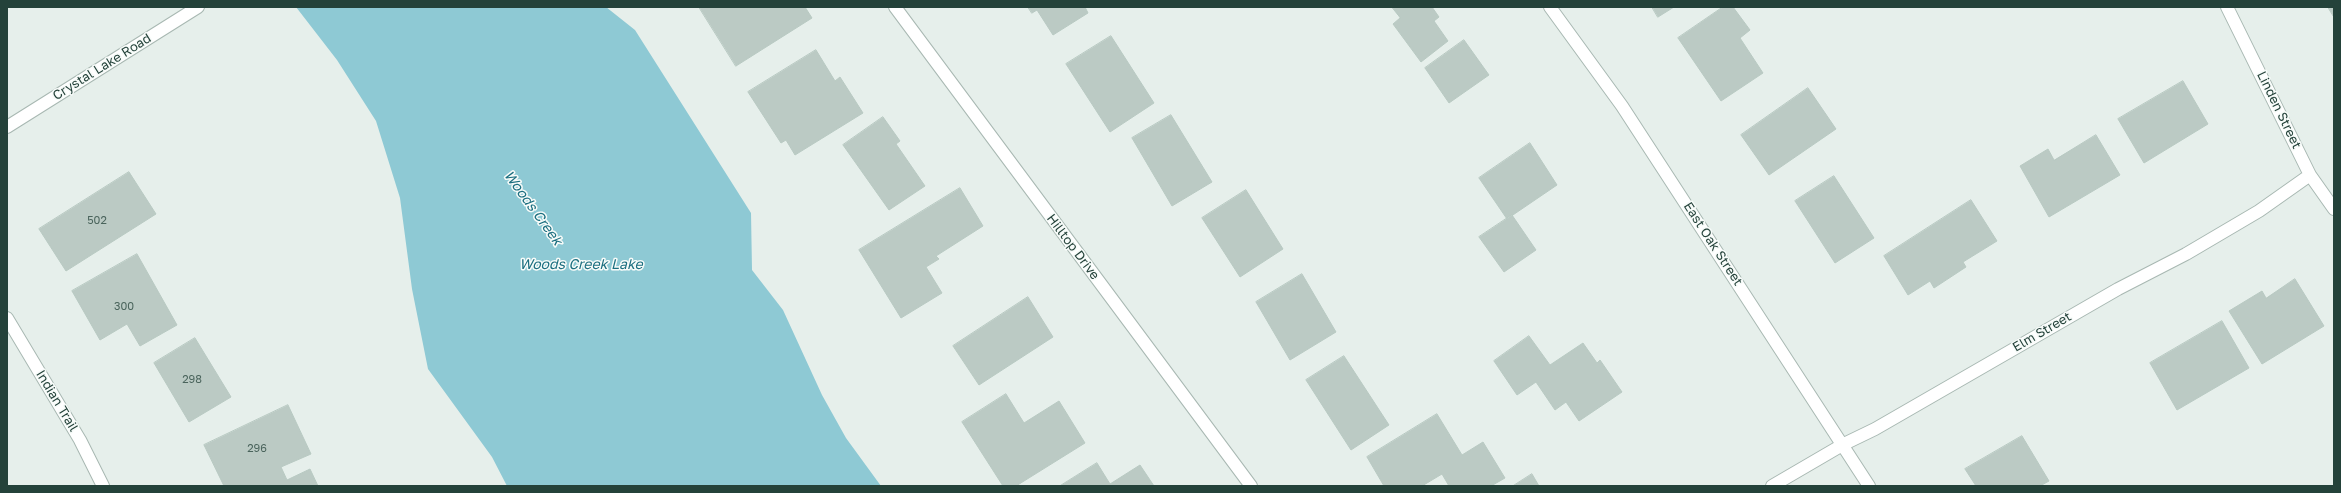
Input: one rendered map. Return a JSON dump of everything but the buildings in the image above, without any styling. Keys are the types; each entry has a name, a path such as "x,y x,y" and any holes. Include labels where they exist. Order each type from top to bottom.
{"street":[{"name":"Crystal Lake Road","path":"7,127 198,7"},
{"name":"Hilltop Drive","path":"895,7 1251,486"},
{"name":"East Oak Street","path":"1550,7 1622,106 1844,444 1869,486"},
{"name":"Linden Street","path":"2227,7 2310,175 2334,209"},
{"name":"Elm Street","path":"1772,486 1844,444 1875,429 2118,289 2186,254 2259,211 2310,175"},
{"name":"Indian Trail","path":"7,318 80,440 103,486"}],"water":[{"name":"Woods Creek Lake","path":"296,7 606,7 635,30 751,213 752,270 783,310 822,395 846,438 881,486 507,486 492,457 428,369 412,289 400,198 376,121 337,60"}],"water label":[{"name":"Woods Creek","path":"533,208"}]}
